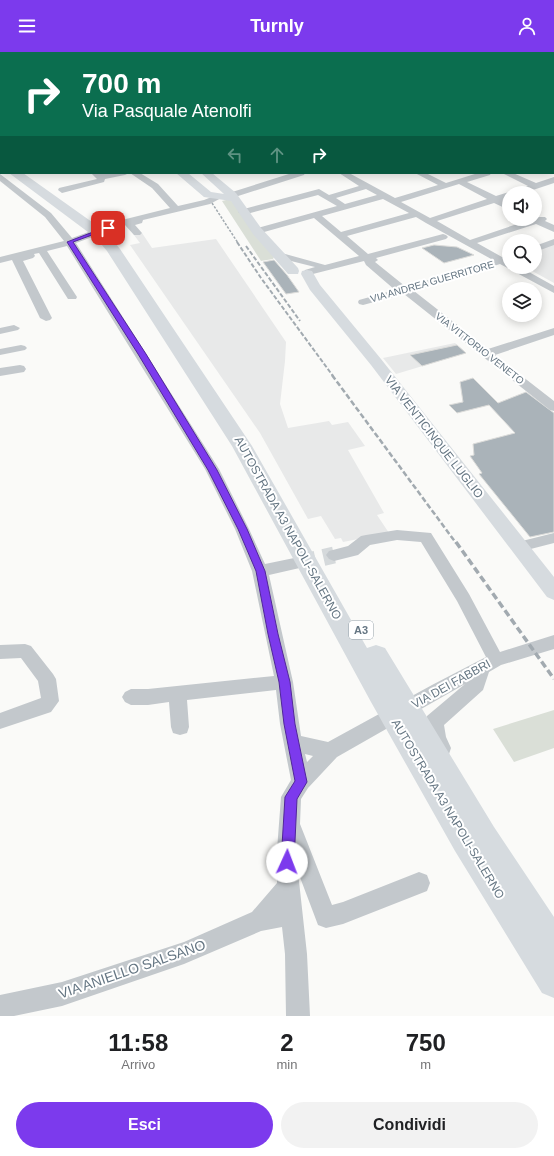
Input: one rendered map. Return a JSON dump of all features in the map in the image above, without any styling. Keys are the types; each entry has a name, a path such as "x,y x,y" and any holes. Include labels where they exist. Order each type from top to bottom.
{"highway":[{"name":"AUTOSTRADA A3 NAPOLI-SALERNO","path":"16,174 101,235 113,249 242,446 380,694 466,841 554,981"},
{"name":"AUTOSTRADA A3 NAPOLI-SALERNO","path":"25,174 98,224 109,233 121,247 245,430 295,513 395,689 475,823 554,946"}],"main road":[{"path":"182,174 204,195 213,197 226,195"},
{"path":"204,195 210,183 206,174"},
{"name":"VIA VENTICINQUE LUGLIO","path":"207,174 243,212 257,231 280,257 303,273 381,368 554,592"}],"street":[{"path":"62,190 101,180 98,175 112,174"},
{"path":"136,174 155,186 176,209"},
{"path":"226,195 298,174"},
{"path":"345,174 469,243 502,259"},
{"path":"421,174 444,185"},
{"path":"394,201 483,174"},
{"path":"508,174 535,186 554,180"},
{"path":"0,175 48,215 70,242 142,354 212,470 242,529 260,571 284,682 289,724 301,782"},
{"path":"460,181 502,203"},
{"path":"306,185 344,207"},
{"path":"328,198 367,186"},
{"path":"243,212 318,192"},
{"path":"114,228 188,207 204,195"},
{"path":"257,231 384,196"},
{"path":"429,221 502,197"},
{"name":"VIA VITTORIO VENETO","path":"295,199 318,215 366,257 370,263 401,289 406,290 488,353 554,407"},
{"path":"496,199 502,201"},
{"path":"270,205 295,221"},
{"path":"46,318 17,260 125,222 188,207"},
{"path":"340,235 416,214"},
{"path":"542,220 554,225"},
{"path":"542,221 554,229"},
{"path":"129,224 137,233"},
{"path":"469,243 515,226"},
{"path":"303,273 323,266 366,257 443,237"},
{"path":"542,246 554,242"},
{"path":"0,260 42,251"},
{"path":"42,251 72,297"},
{"path":"280,257 323,266"},
{"name":"VIA ANDREA GUERRITORE","path":"363,302 502,262"},
{"path":"303,273 323,266"},
{"path":"525,274 554,290"},
{"path":"0,331 14,328"},
{"path":"488,353 554,331"},
{"path":"0,352 21,348"},
{"path":"0,372 20,369"},
{"path":"334,555 353,551 366,540 397,535 426,537 463,598 489,663 477,685 434,722 437,738 467,790 554,923"},
{"path":"519,547 554,538"},
{"path":"260,571 298,563"},
{"name":"VIA DEI FABBRI","path":"298,1016 296,954 288,887 287,850 291,797 301,782 330,750 489,663 552,640"},
{"path":"0,652 25,651 47,679 50,701 45,706 0,721"},
{"path":"131,697 148,697 284,682"},
{"path":"178,694 180,727"},
{"name":"VIA DEI FABBRI","path":"295,749 330,750"},
{"path":"290,825 326,917 343,913 419,883"},
{"name":"VIA ANIELLO SALSANO","path":"260,920 288,887"},
{"name":"VIA ANIELLO SALSANO","path":"0,1007 62,994 184,953 260,920 291,914"}],"shaded area":[{"path":"230,199 274,257 273,259 261,261 222,201"},
{"path":"142,233 152,248 216,239 286,342 280,404 288,428 329,421 332,425 348,422 365,446 348,450 384,513 377,515 389,533 343,542 341,538 335,539 321,516 308,519 260,433 130,245 140,243 134,235"},
{"path":"554,244 554,283 538,274 542,274 542,248"},
{"path":"455,343 466,353 396,374 383,358"},
{"path":"554,710 554,748 514,762 493,729"}],"building":[{"path":"434,245 457,247 474,255 444,263 422,248"},
{"path":"274,260 299,292 286,294 263,262"},
{"path":"457,345 466,353 422,366 410,355"},
{"path":"473,378 498,403 526,392 554,413 554,532 530,537 479,474 482,473 470,456 474,455 473,444 515,433 489,405 457,413 449,405 463,402 460,382"}],"tunnel":[{"path":"299,563 334,555"}],"railway":[{"path":"212,203 238,243"},
{"path":"237,242 261,278 333,376"},
{"path":"246,246 300,321"},
{"path":"332,375 456,543"},
{"path":"456,542 554,679"}],"route":[{"path":"108,228 70,242 142,354 212,470 242,529 260,571 268,614 284,682 289,724 301,782 291,797 287,862"}]}
